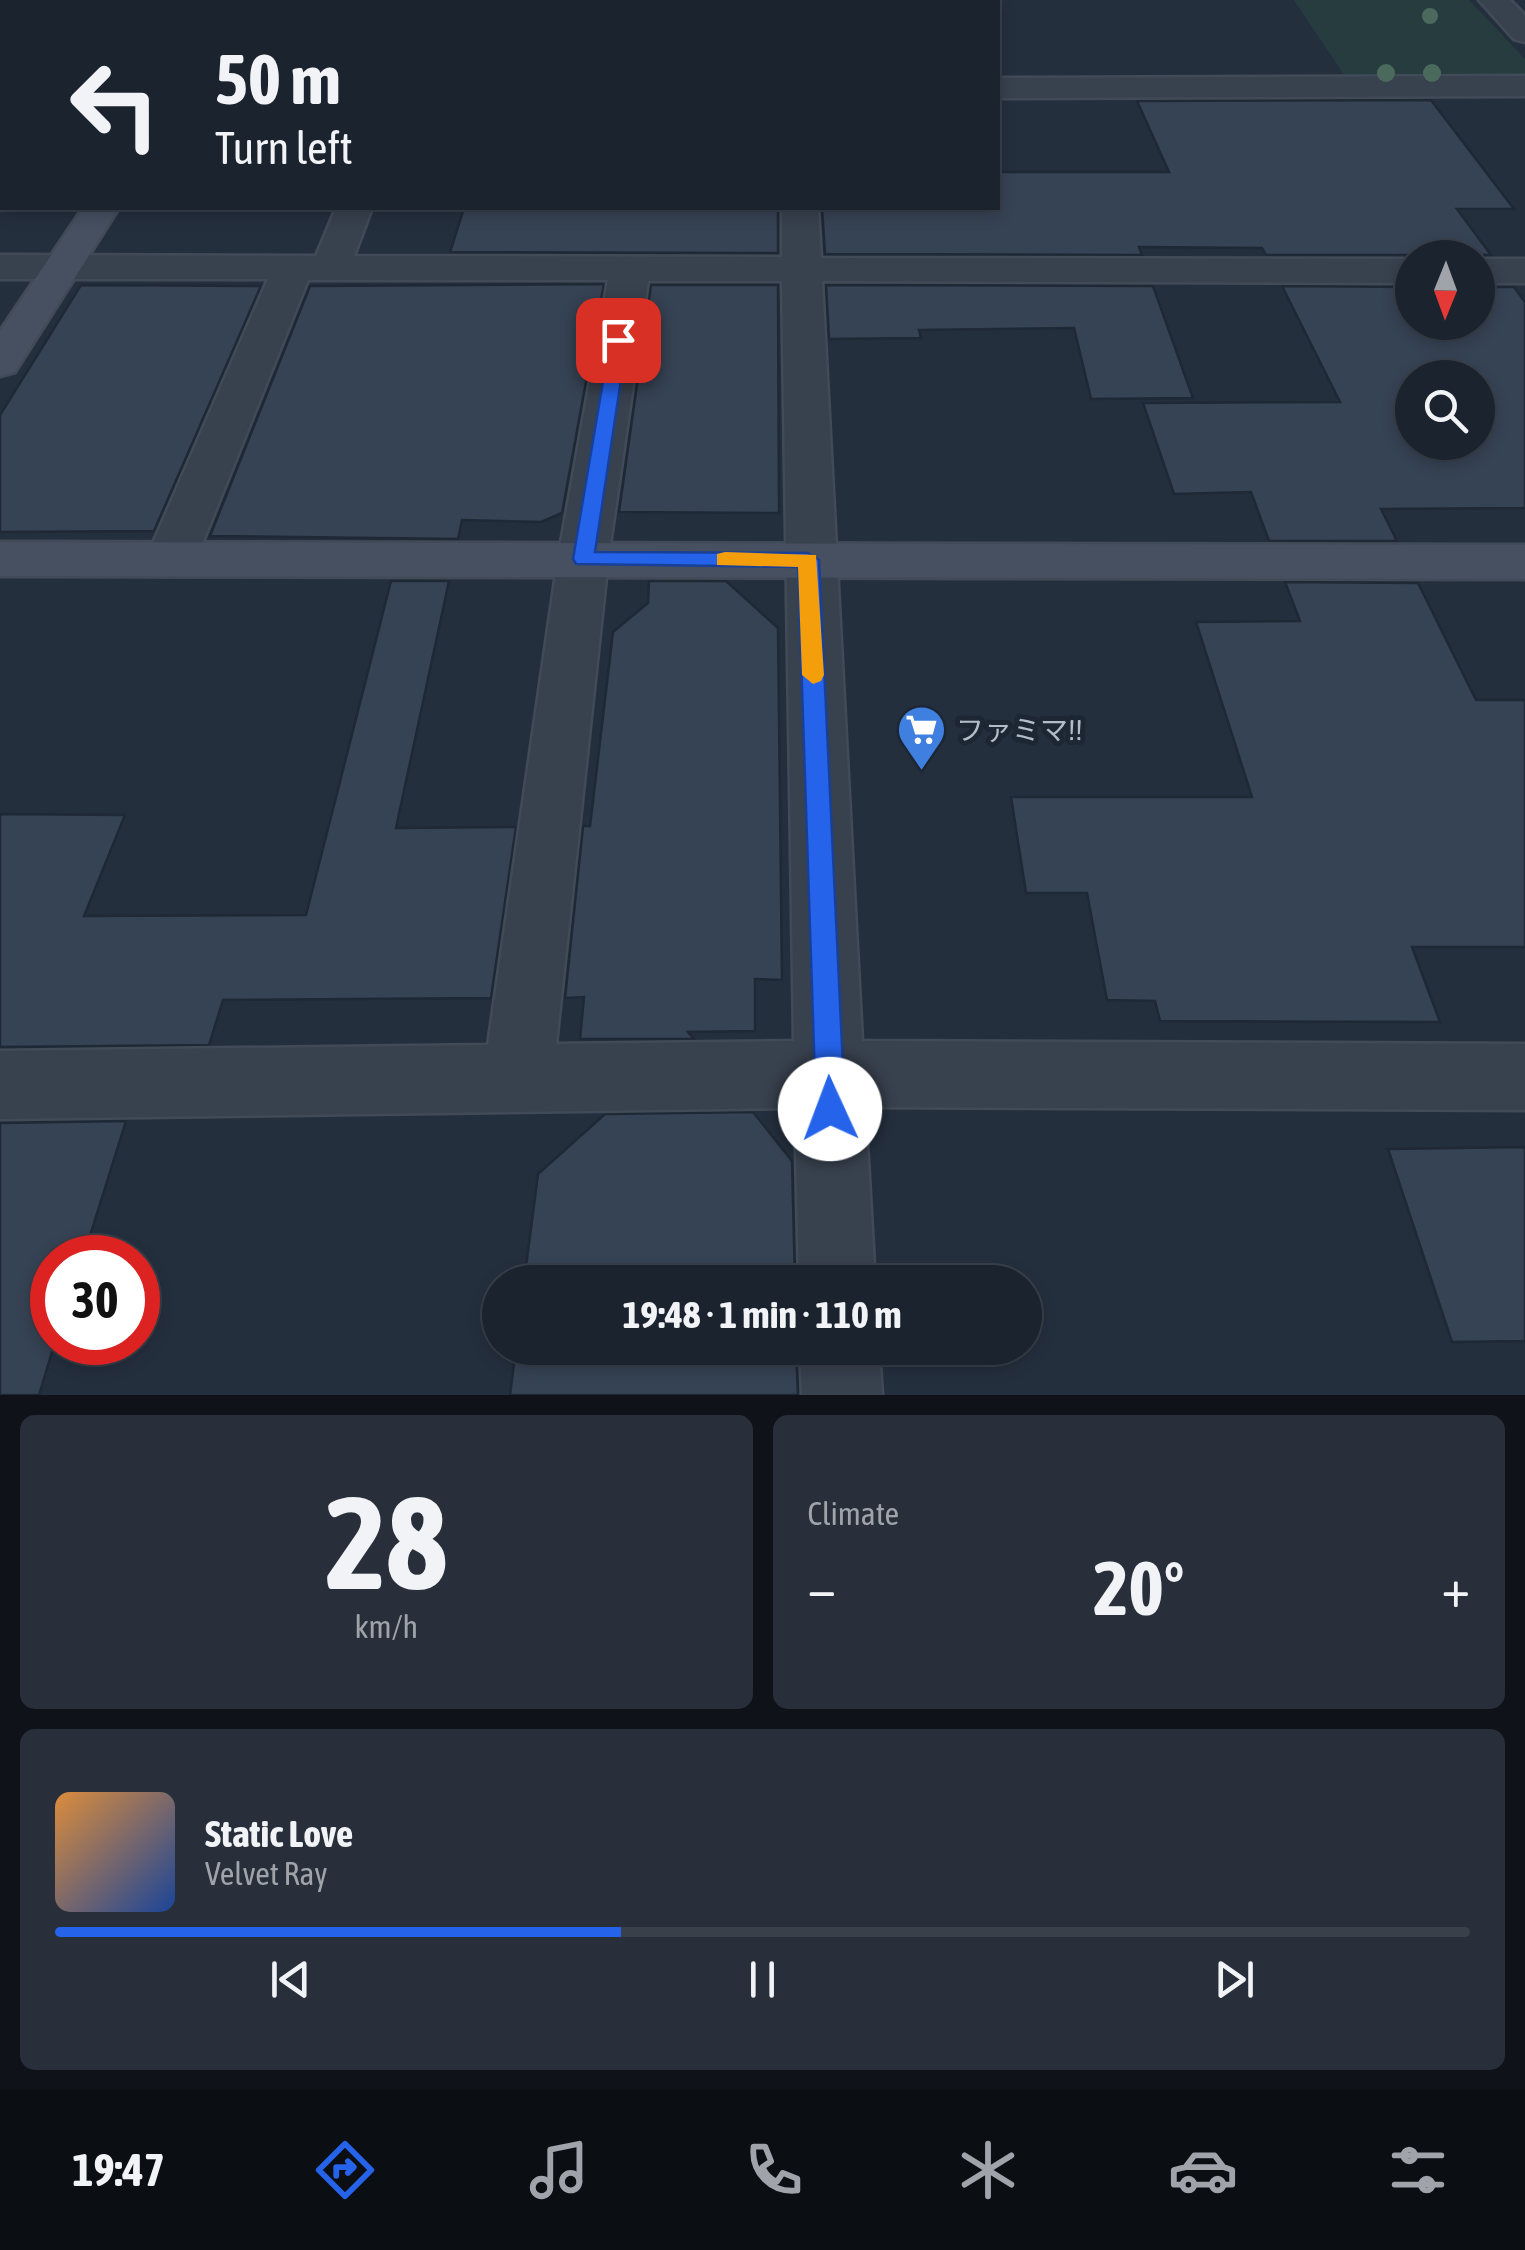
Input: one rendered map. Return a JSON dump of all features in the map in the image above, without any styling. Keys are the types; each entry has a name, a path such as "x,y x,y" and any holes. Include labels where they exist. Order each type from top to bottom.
{"street":[{"path":"1494,0 1525,33"},
{"path":"1000,88 1525,86"},
{"path":"0,364 100,210"},
{"path":"171,559 313,265 353,210"},
{"path":"800,210 808,560 836,1265"},
{"path":"0,267 1395,271"},
{"path":"518,1078 584,559 630,267"},
{"path":"1495,271 1525,271"},
{"path":"0,559 1525,562"},
{"path":"0,1085 829,1074 1525,1077"},
{"path":"841,1365 842,1395"}],"green space":[{"path":"1294,0 1469,0 1525,59 1525,78 1347,79"}],"building":[{"path":"1431,100 1514,209 1457,209 1480,240 1395,240 1395,255 1266,255 1262,248 1139,247 1142,255 825,254 822,210 1000,210 1000,172 1169,172 1137,101"},
{"path":"463,210 778,210 778,253 450,252"},
{"path":"604,284 562,513 541,522 462,520 458,539 210,536 310,286"},
{"path":"81,285 261,286 154,531 0,532 0,415"},
{"path":"651,285 778,285 779,513 619,512"},
{"path":"826,285 1153,286 1193,398 1091,399 1074,328 919,330 921,338 829,339"},
{"path":"1282,286 1395,287 1395,340 1495,340 1495,287 1514,287 1525,302 1525,508 1381,509 1397,541 1269,541 1251,492 1174,494 1143,403 1340,402"},
{"path":"391,581 449,581 396,828 516,827 491,998 223,1000 209,1045 0,1047 0,814 125,815 84,916 306,915"},
{"path":"649,581 726,581 778,628 782,980 755,979 755,1031 688,1032 694,1039 580,1039 584,997 565,998 583,826 590,826 613,632 648,603"},
{"path":"1285,582 1418,583 1476,700 1525,700 1525,947 1412,947 1440,1022 1160,1021 1155,1001 1107,1000 1087,893 1026,893 1011,797 1252,797 1196,622 1300,621"},
{"path":"753,1112 792,1161 795,1265 526,1265 538,1174 605,1114"},
{"path":"126,1121 90,1235 30,1235 30,1365 48,1365 39,1395 0,1395 0,1123"},
{"path":"1525,1147 1525,1341 1452,1342 1388,1149"},
{"path":"514,1365 797,1365 798,1395 510,1395"}],"slow traffic":[{"path":"725,560 808,560 813,675"}],"place":[{"name":"ファミマ!!","path":"921,772"}],"route":[{"path":"618,340 584,559 808,560 830,1109"}]}
